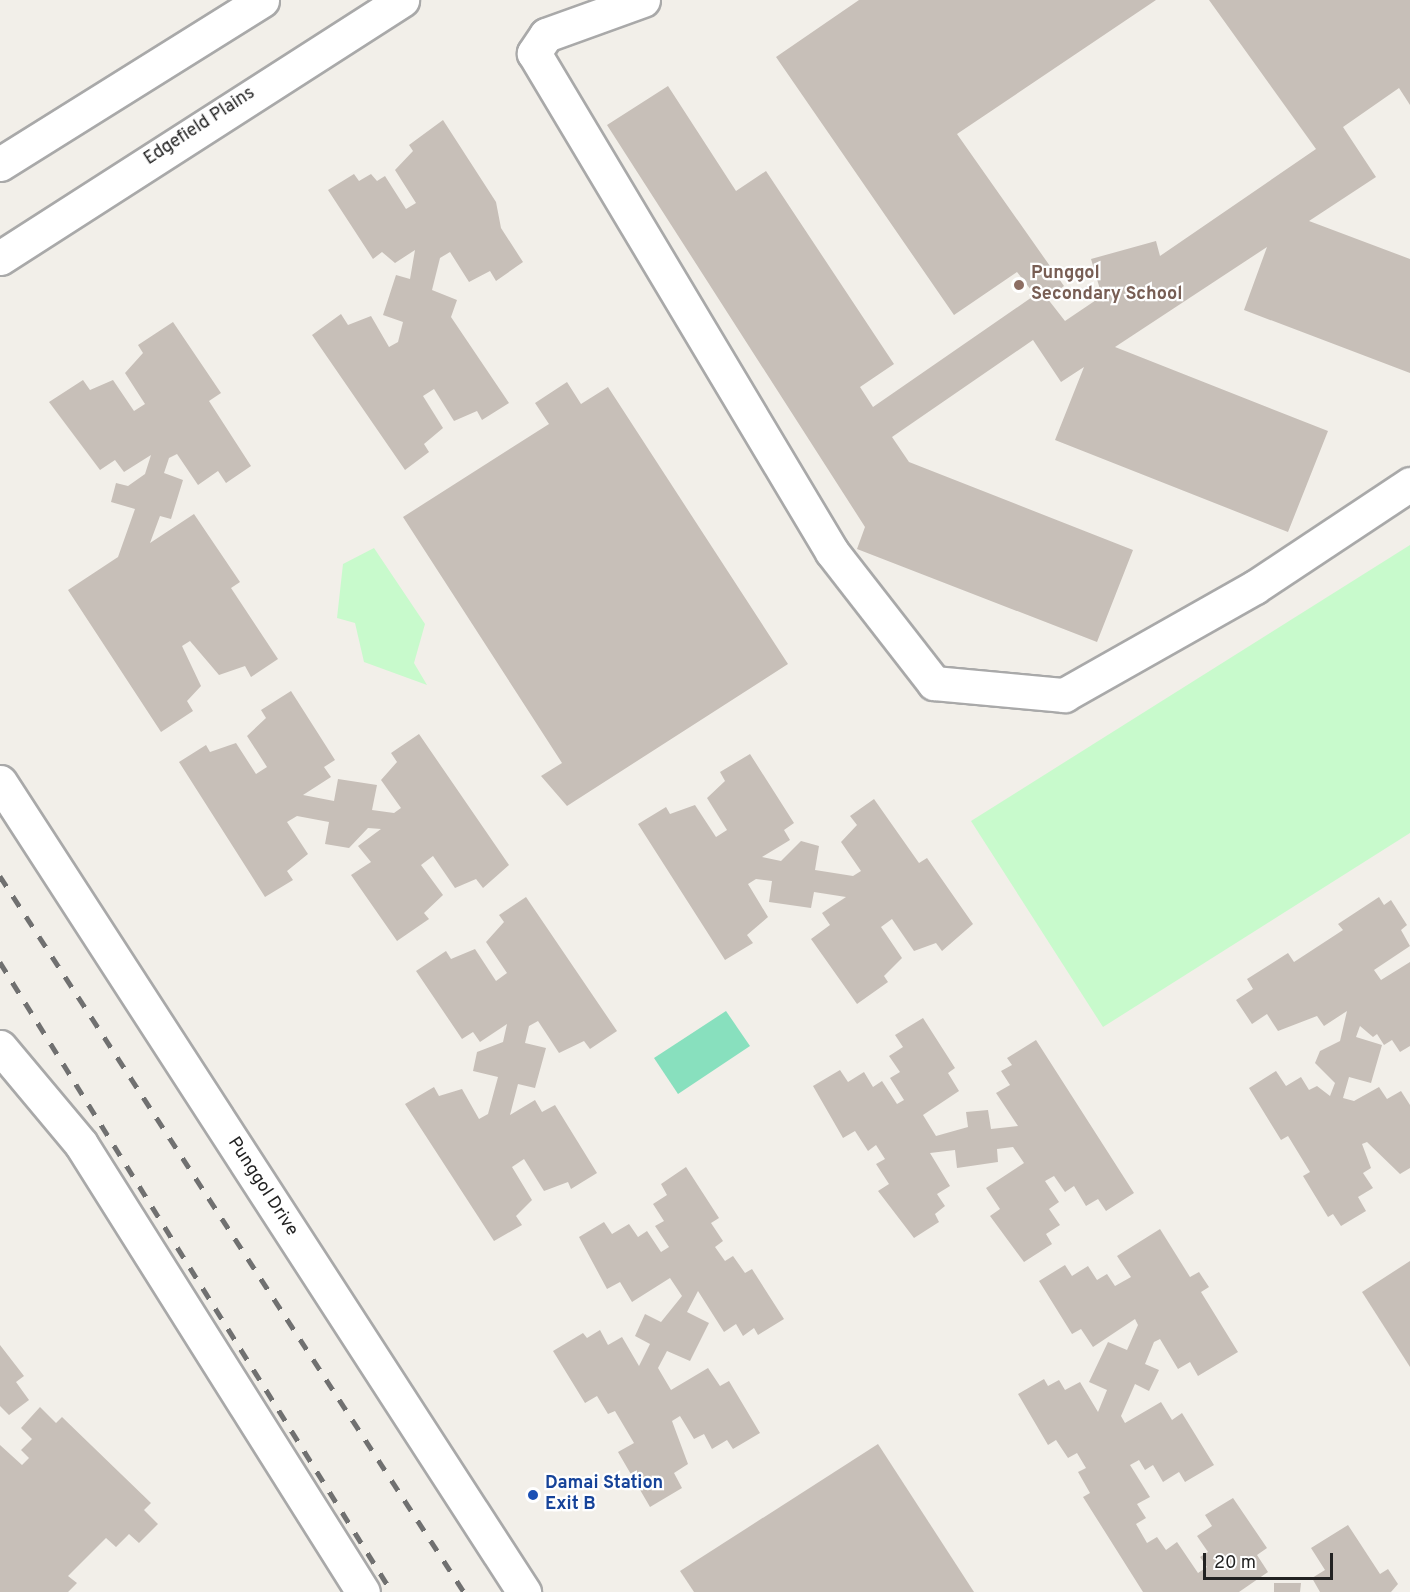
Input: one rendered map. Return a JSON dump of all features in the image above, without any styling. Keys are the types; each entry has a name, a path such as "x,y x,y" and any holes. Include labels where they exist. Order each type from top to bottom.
{"street":[{"path":"0,164 262,0"},
{"name":"Edgefield Plains","path":"0,258 402,0"},
{"path":"643,0 546,36 534,53 832,552 934,682 1064,695 1255,587 1410,484"},
{"name":"Punggol Drive","path":"0,782 524,1592"},
{"path":"0,1047 81,1144 363,1592"}],"green space":[{"path":"1410,545 1410,833 1103,1027 971,821"},
{"path":"374,548 425,624 414,663 427,685 364,662 355,623 337,618 343,564"},
{"path":"726,1011 750,1046 678,1094 654,1058"}],"building":[{"path":"859,0 1156,0 957,134 1064,286 1047,298 1065,321 1102,296 1091,259 1156,241 1160,256 1316,149 1209,0 1410,0 1410,105 1399,88 1343,127 1376,177 1309,221 1410,259 1410,373 1244,310 1267,247 1115,347 1328,431 1288,532 1055,440 1084,367 1061,382 1033,340 892,437 909,462 1133,550 1097,642 857,549 865,527 607,125 668,86 736,191 766,171 894,364 860,387 873,407 1035,295 1017,272 954,315 776,57"},
{"path":"443,120 496,202 501,228 523,262 496,281 490,271 469,282 450,252 440,258 432,290 457,300 451,317 509,403 482,420 477,411 454,421 434,389 423,396 443,428 424,444 429,452 405,470 312,335 341,314 348,325 371,316 389,347 398,342 403,322 383,315 396,275 410,279 415,250 395,263 382,252 373,259 328,190 354,174 359,181 371,174 377,181 385,176 406,209 416,203 395,170 413,151 409,145"},
{"path":"173,322 221,393 209,401 251,466 226,483 218,471 198,485 177,454 169,458 164,473 183,480 171,519 160,516 150,543 194,514 240,582 231,588 278,659 251,677 245,666 219,675 190,641 182,646 201,686 187,701 193,711 161,732 68,590 118,557 135,509 111,502 116,483 128,486 145,474 151,455 124,472 115,460 100,470 49,402 83,380 90,390 113,380 134,411 145,404 125,373 143,353 138,345"},
{"path":"567,382 581,404 608,387 788,664 567,806 541,776 562,763 403,517 549,424 535,403"},
{"path":"291,691 335,760 324,767 331,777 303,795 334,801 338,779 377,785 372,810 394,813 401,808 381,780 397,762 391,753 419,734 509,865 483,888 476,879 455,888 433,856 421,865 443,895 424,913 429,919 397,941 351,875 371,862 358,846 381,829 368,828 349,848 325,844 329,822 297,816 287,822 308,854 287,871 293,880 265,897 179,762 206,745 210,752 236,743 256,774 267,767 247,736 266,718 261,710"},
{"path":"750,754 794,823 784,830 790,840 762,857 781,861 801,841 819,846 815,870 853,876 861,871 841,842 857,825 850,816 874,799 919,863 927,858 973,924 942,951 936,943 914,951 892,919 881,927 902,958 884,976 888,982 857,1004 811,939 830,925 822,913 846,897 814,892 811,908 769,902 772,881 756,879 748,884 768,917 747,935 753,943 725,960 638,824 666,807 670,814 695,805 716,837 727,830 707,798 725,781 720,772"},
{"path":"526,897 617,1031 590,1049 584,1041 559,1053 538,1021 529,1026 525,1043 546,1048 535,1088 518,1084 510,1115 535,1100 542,1112 555,1105 597,1173 571,1189 568,1182 544,1191 524,1159 512,1167 532,1200 516,1216 522,1225 494,1241 405,1104 434,1087 439,1096 462,1089 479,1119 488,1114 498,1077 473,1071 477,1052 503,1042 507,1024 480,1042 473,1032 462,1039 416,971 446,951 451,959 475,949 496,981 507,973 486,942 504,922 499,915"},
{"path":"1379,897 1384,905 1391,900 1407,925 1401,930 1410,946 1374,970 1381,980 1410,962 1410,1046 1400,1052 1392,1040 1384,1045 1377,1034 1373,1037 1360,1026 1356,1037 1382,1045 1371,1083 1349,1077 1343,1098 1354,1101 1379,1087 1387,1099 1401,1091 1410,1105 1410,1168 1400,1174 1367,1142 1362,1144 1371,1168 1363,1173 1373,1188 1358,1197 1366,1211 1341,1226 1333,1214 1328,1217 1303,1176 1310,1172 1288,1136 1281,1140 1249,1088 1276,1071 1286,1086 1301,1077 1309,1090 1317,1086 1330,1096 1335,1083 1315,1063 1320,1051 1340,1041 1347,1011 1324,1026 1317,1016 1278,1031 1267,1014 1252,1024 1236,1000 1253,989 1247,979 1288,953 1294,962 1343,930 1338,924"},
{"path":"923,1018 955,1068 948,1073 959,1091 923,1115 936,1136 968,1127 966,1112 988,1110 991,1129 1018,1126 996,1093 1010,1085 1001,1071 1012,1065 1007,1058 1036,1040 1134,1193 1106,1211 1098,1199 1086,1206 1074,1186 1065,1192 1054,1176 1045,1181 1059,1202 1049,1209 1060,1225 1046,1234 1052,1244 1024,1262 990,1216 1000,1209 986,1188 1024,1163 1013,1147 997,1149 998,1162 957,1168 955,1150 930,1153 950,1186 937,1194 945,1206 935,1214 939,1222 914,1238 878,1191 889,1184 876,1164 885,1159 876,1145 868,1151 855,1131 843,1138 813,1086 840,1070 848,1082 864,1072 873,1087 882,1081 897,1104 904,1100 890,1078 900,1072 889,1056 903,1047 895,1035"},
{"path":"686,1167 719,1218 711,1223 723,1241 715,1247 725,1261 733,1256 745,1273 752,1269 784,1319 758,1335 754,1328 743,1336 736,1324 724,1332 698,1291 687,1312 709,1323 690,1361 667,1351 658,1368 671,1390 708,1368 720,1386 729,1381 760,1433 733,1449 727,1440 712,1449 704,1434 694,1439 680,1416 672,1421 688,1464 674,1473 682,1488 650,1507 618,1452 634,1443 615,1411 608,1414 597,1396 585,1403 553,1351 583,1333 587,1338 600,1330 608,1345 622,1337 639,1366 650,1344 635,1336 645,1314 661,1322 682,1296 670,1278 632,1302 620,1282 607,1289 579,1237 604,1222 612,1234 629,1224 638,1237 647,1231 661,1252 669,1247 655,1226 664,1221 653,1204 667,1195 661,1184"},
{"path":"1160,1229 1190,1277 1199,1272 1209,1287 1201,1292 1238,1352 1198,1376 1190,1362 1178,1369 1160,1339 1154,1342 1145,1364 1159,1370 1149,1391 1135,1384 1121,1416 1125,1423 1161,1402 1172,1420 1182,1413 1214,1465 1185,1482 1179,1472 1163,1482 1153,1465 1145,1470 1139,1460 1130,1465 1150,1497 1137,1504 1146,1518 1136,1524 1147,1543 1157,1537 1166,1550 1177,1542 1198,1573 1207,1567 1200,1557 1208,1552 1197,1536 1212,1526 1205,1515 1233,1498 1267,1548 1257,1555 1268,1572 1239,1592 1143,1592 1083,1497 1090,1493 1078,1472 1086,1468 1077,1453 1068,1458 1056,1440 1048,1445 1018,1394 1044,1379 1048,1386 1059,1380 1065,1390 1080,1382 1098,1412 1107,1390 1089,1382 1108,1342 1127,1350 1138,1325 1135,1319 1093,1347 1081,1329 1072,1334 1039,1281 1065,1265 1072,1276 1088,1266 1097,1280 1107,1274 1115,1286 1131,1277 1117,1256"},
{"path":"1410,1261 1410,1367 1362,1292"},
{"path":"0,1345 24,1376 16,1382 29,1400 9,1415 0,1406"},
{"path":"40,1407 56,1423 62,1417 151,1503 144,1510 158,1524 139,1543 129,1534 116,1547 106,1538 68,1576 77,1583 68,1592 0,1592 0,1445 22,1465 29,1458 21,1450 32,1439 21,1428"},
{"path":"878,1444 974,1592 694,1592 680,1571"},
{"path":"1348,1525 1380,1574 1388,1569 1398,1584 1391,1592 1320,1592 1312,1578 1325,1570 1311,1548"},
{"path":"1274,1583 1301,1583 1300,1592 1274,1592"}],"railway":[{"path":"0,876 464,1592"},
{"path":"0,962 392,1592"}],"place":[{"name":"Punggol Secondary School","path":"1019,285"},
{"name":"Damai Station Exit B","path":"533,1495"}]}
